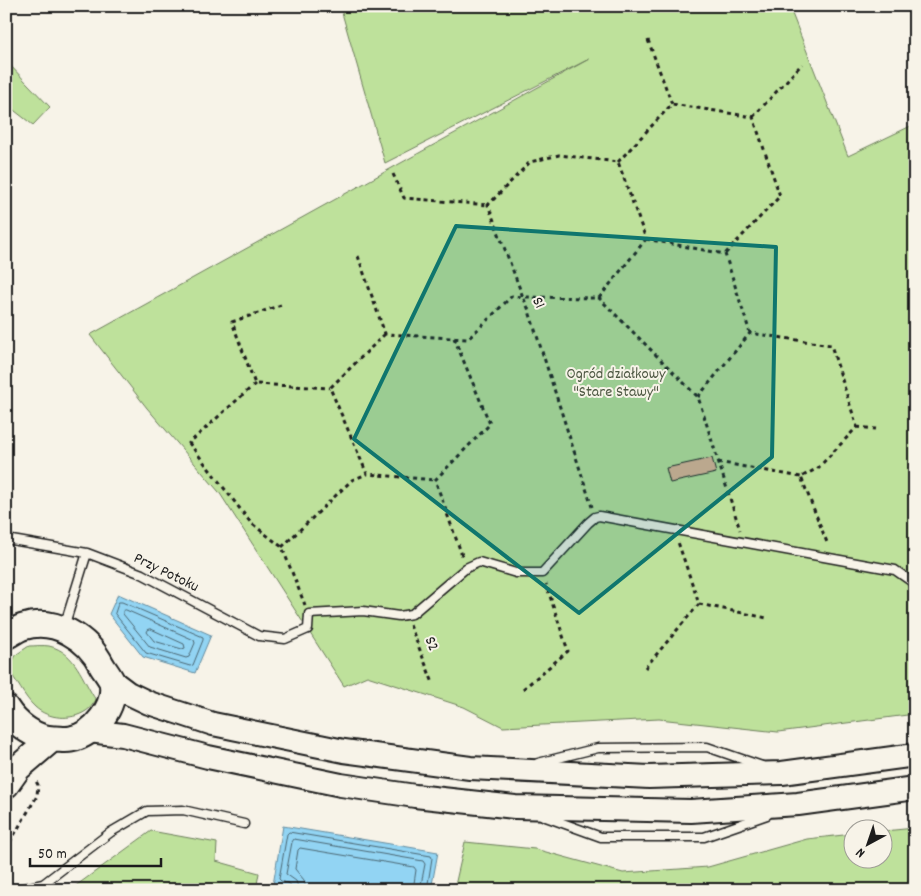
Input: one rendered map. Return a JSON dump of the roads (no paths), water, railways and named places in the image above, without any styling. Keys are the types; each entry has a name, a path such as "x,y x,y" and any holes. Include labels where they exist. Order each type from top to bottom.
{"main road":[{"path":"6,636 23,627 43,624 63,629 81,639 96,653 112,681 128,693 149,703 213,724 344,751 470,768 649,777 782,773 915,755"},
{"path":"6,708 22,726 36,734 52,739 71,739 89,731 103,717 112,698 112,681"},
{"path":"89,731 123,735 208,757 341,785 415,796 515,807 691,811 798,804 915,788"},
{"path":"12,777 52,739"}],"lane":[{"name":"Przy Potoku","path":"6,539 87,553 142,574 259,636 285,639 308,629 309,614 363,611 400,616 412,614 466,568 479,562 516,573 542,574 581,530 595,517 599,516 895,570 915,584"},
{"path":"63,629 87,553"},
{"path":"15,890 43,884 112,832 147,812 183,810 244,824"}],"water":[{"path":"118,594 211,635 195,673 143,657 109,614"},
{"path":"283,826 438,852 431,890 301,890 273,885"}],"park label":[{"name":"Ogród działkowy \"Stare Stawy\"","path":"616,383"}]}
